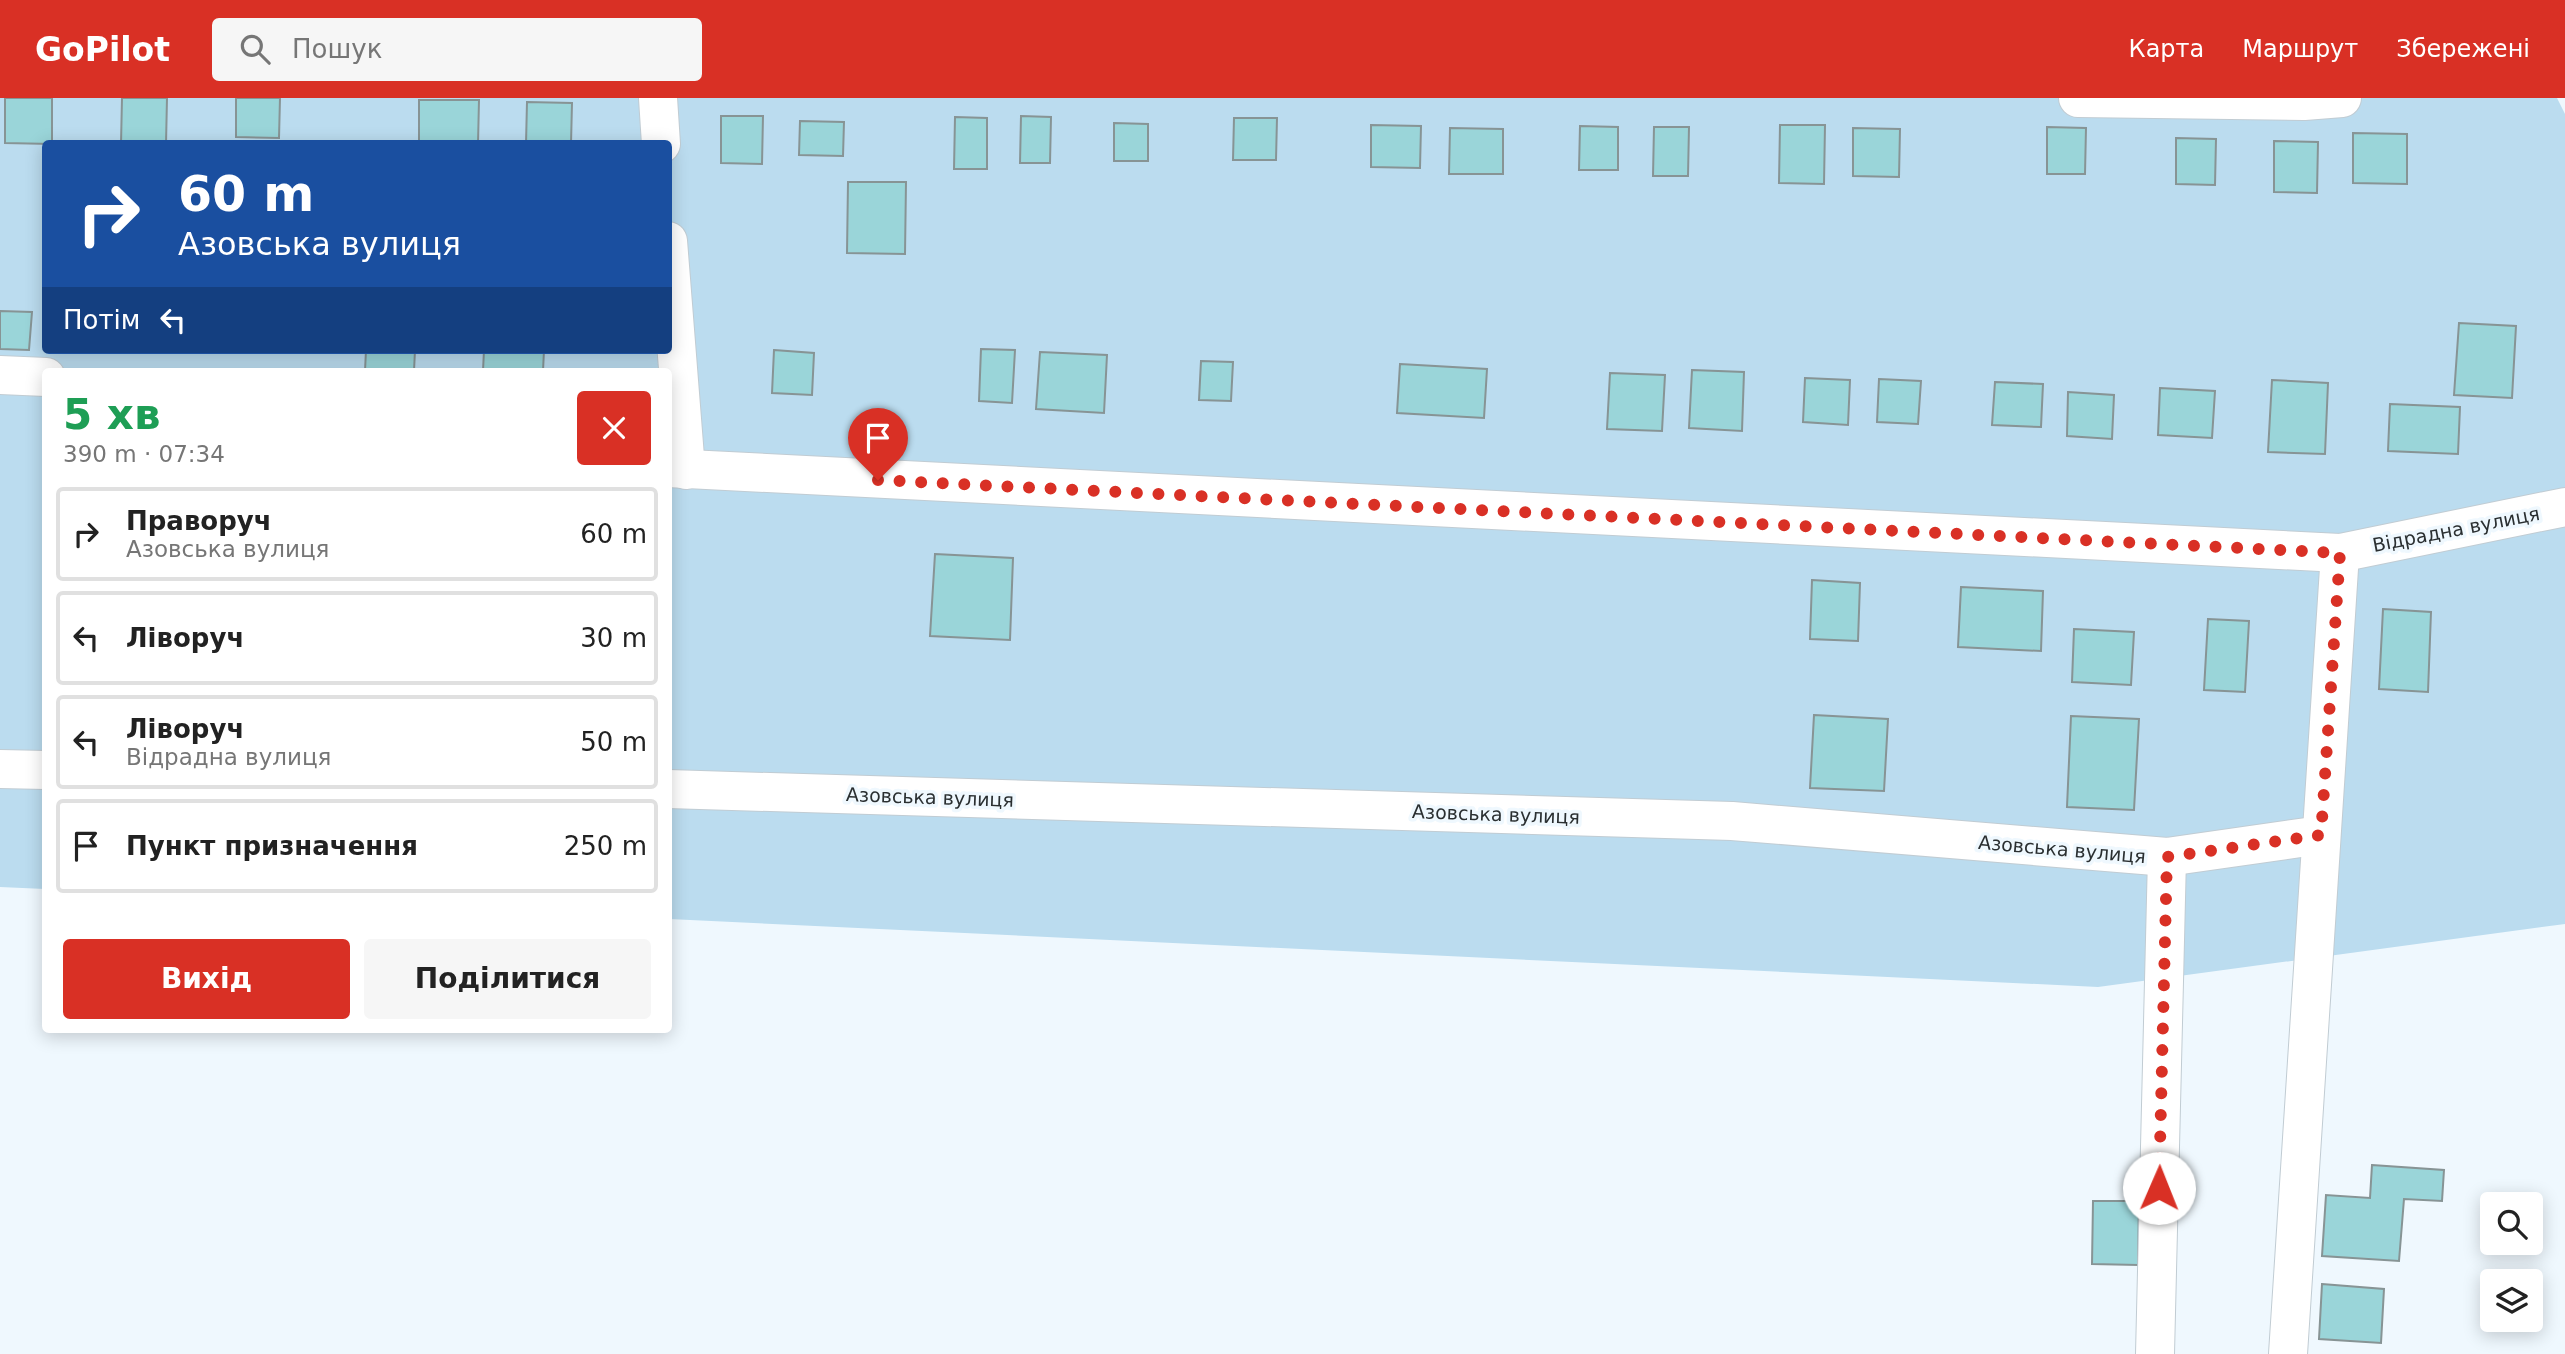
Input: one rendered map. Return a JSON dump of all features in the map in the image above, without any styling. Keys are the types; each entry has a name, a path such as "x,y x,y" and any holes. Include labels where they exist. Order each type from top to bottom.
{"lane":[{"path":"658,98 661,140"},
{"path":"2078,98 2304,101 2342,98"},
{"path":"672,342 677,469"},
{"path":"0,375 42,377"},
{"name":"Відрадна вулиця","path":"677,469 2340,553 2565,508"},
{"path":"2288,1354 2340,553"},
{"path":"0,769 42,770"},
{"name":"Азовська вулиця","path":"672,789 1732,821 2167,857 2321,835"},
{"path":"2155,1354 2167,857"}],"shaded area":[{"path":"0,98 2557,98 2565,114 2565,924 2098,987 672,919 672,368 42,368 42,889 0,887"}],"building":[{"path":"5,98 52,98 52,140 42,140 42,144 5,143"},
{"path":"122,98 167,98 166,140 121,140"},
{"path":"236,98 280,98 279,138 236,137"},
{"path":"419,100 479,100 478,140 419,140"},
{"path":"527,102 572,103 571,140 526,140"},
{"path":"721,116 763,116 762,164 721,163"},
{"path":"1021,116 1051,117 1050,163 1020,163"},
{"path":"955,117 987,118 987,169 954,169"},
{"path":"1234,118 1277,118 1276,160 1233,160"},
{"path":"800,121 844,122 843,156 799,155"},
{"path":"1114,123 1148,124 1148,161 1114,161"},
{"path":"1371,125 1421,126 1420,168 1371,167"},
{"path":"1780,125 1825,125 1824,184 1779,183"},
{"path":"1580,126 1618,127 1618,170 1579,170"},
{"path":"1654,127 1689,127 1688,176 1653,176"},
{"path":"2047,127 2086,128 2085,174 2047,174"},
{"path":"1450,128 1503,129 1503,174 1449,174"},
{"path":"1853,128 1900,129 1899,177 1853,176"},
{"path":"2353,133 2407,134 2407,184 2353,183"},
{"path":"2176,138 2216,139 2215,185 2176,184"},
{"path":"2274,141 2318,142 2317,193 2274,192"},
{"path":"848,182 906,182 905,254 847,253"},
{"path":"0,311 32,312 29,350 0,349"},
{"path":"2459,323 2516,326 2512,398 2454,395"},
{"path":"981,349 1015,350 1012,403 979,401"},
{"path":"774,350 814,353 812,395 772,393"},
{"path":"1040,352 1107,355 1104,413 1036,409"},
{"path":"366,354 415,354 414,368 365,368"},
{"path":"484,354 544,354 543,368 483,368"},
{"path":"1201,361 1233,362 1231,401 1199,400"},
{"path":"1400,364 1487,369 1484,418 1397,413"},
{"path":"1692,370 1744,372 1742,431 1689,428"},
{"path":"1610,373 1665,375 1662,431 1607,429"},
{"path":"1805,378 1850,380 1848,425 1803,422"},
{"path":"1879,379 1921,381 1918,424 1877,422"},
{"path":"2272,380 2328,383 2325,454 2268,452"},
{"path":"1995,382 2043,384 2041,427 1992,425"},
{"path":"2160,388 2215,391 2212,438 2158,435"},
{"path":"2068,392 2114,395 2112,439 2067,436"},
{"path":"2390,404 2460,407 2458,454 2388,451"},
{"path":"935,554 1013,558 1010,640 930,636"},
{"path":"1812,580 1860,583 1858,641 1810,639"},
{"path":"1961,587 2043,591 2041,651 1958,647"},
{"path":"2383,609 2431,612 2428,692 2379,689"},
{"path":"2208,619 2249,621 2245,692 2204,690"},
{"path":"2074,629 2134,632 2131,685 2072,682"},
{"path":"1814,715 1888,719 1884,791 1810,788"},
{"path":"2071,716 2139,719 2134,810 2067,807"},
{"path":"2372,1165 2444,1170 2442,1201 2404,1199 2399,1261 2322,1256 2326,1195 2370,1198"},
{"path":"2093,1201 2139,1201 2138,1265 2092,1264"},
{"path":"2322,1284 2384,1289 2381,1343 2319,1339"}],"route":[{"path":"878,480 2340,553 2321,835 2167,857 2159,1188"}]}
